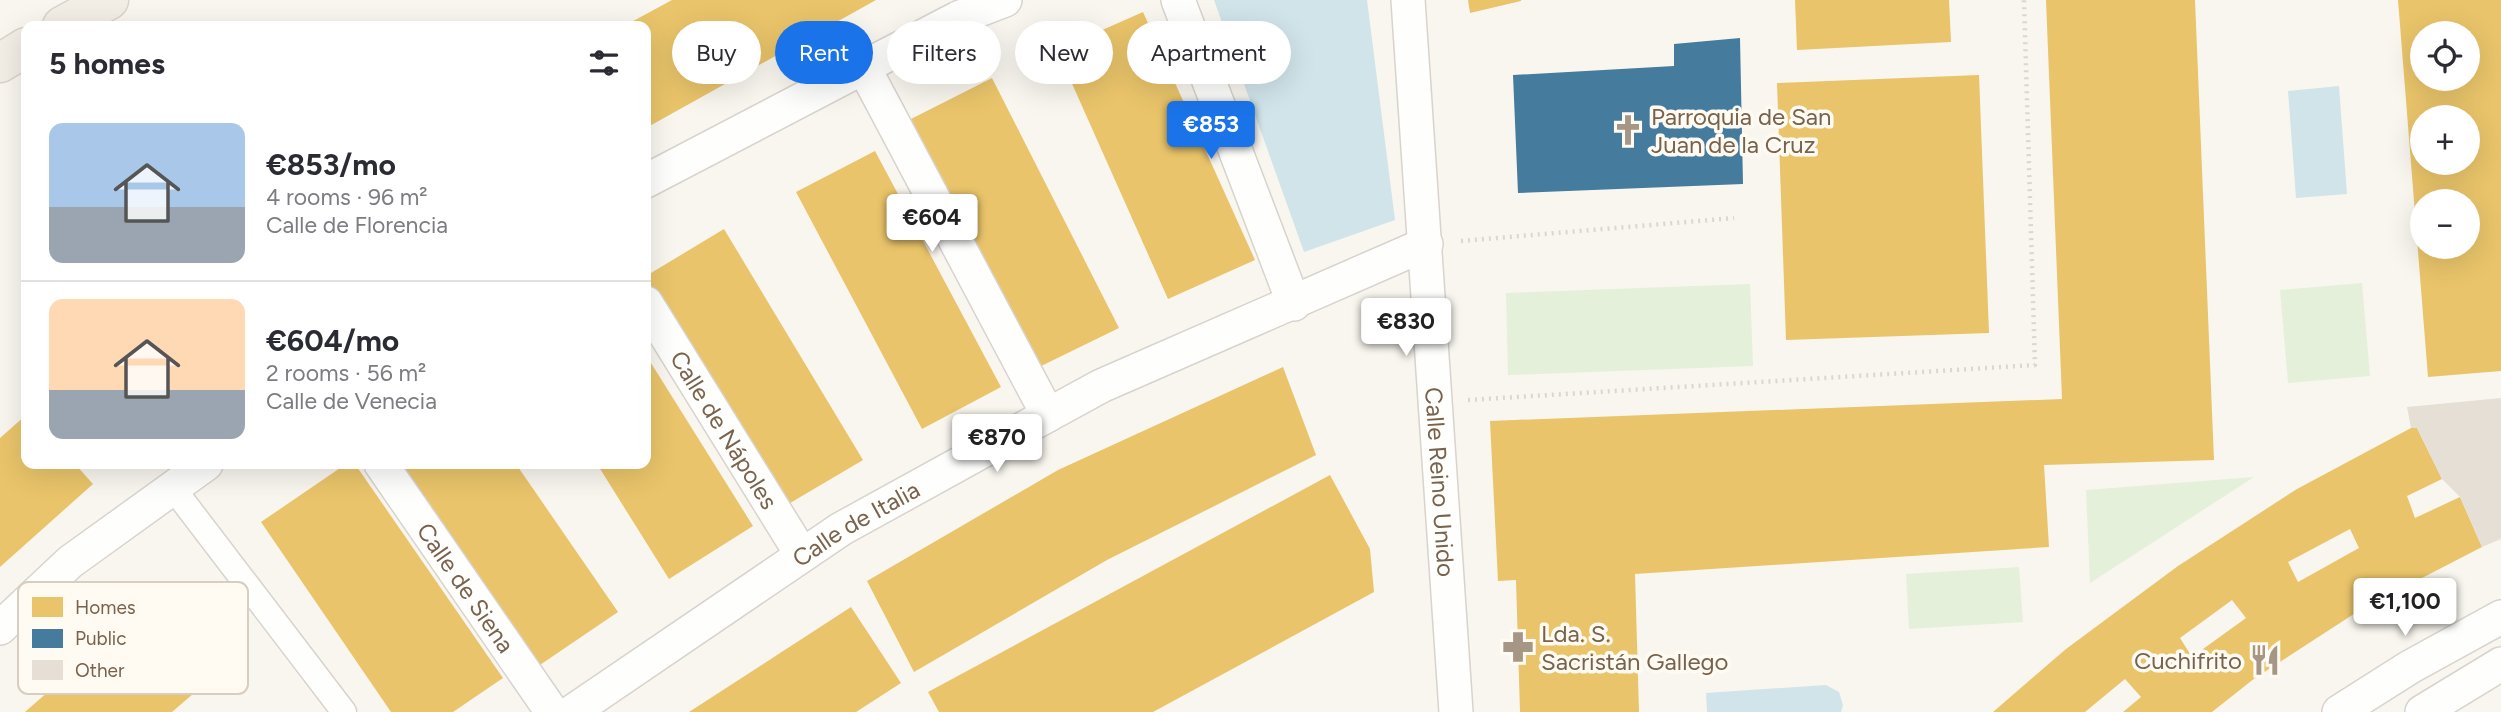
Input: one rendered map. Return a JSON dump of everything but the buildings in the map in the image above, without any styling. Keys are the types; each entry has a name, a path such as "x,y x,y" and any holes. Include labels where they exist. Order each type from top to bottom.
{"highway":[{"path":"71,21 109,0"},
{"path":"0,63 21,50"}],"street":[{"path":"873,63 958,18 1005,0"},
{"path":"1178,0 1294,303"},
{"name":"Calle Reino Unido","path":"1408,0 1457,712"},
{"path":"651,178 833,84"},
{"path":"872,84 1048,415"},
{"name":"Calle de Italia","path":"572,712 841,529 1048,415 1101,386 1426,244"},
{"name":"Calle de Nápoles","path":"651,311 802,555"},
{"path":"49,582 70,562 199,469"},
{"name":"Calle de Siena","path":"384,469 552,712"},
{"path":"173,488 245,582"},
{"path":"248,586 344,712"},
{"path":"0,628 18,611"},
{"path":"2339,712 2410,667 2501,617"},
{"path":"2422,712 2501,664"}],"path":[{"path":"1436,402 2035,365 2024,0"},
{"path":"1426,244 1734,218"}],"green space":[{"path":"2362,283 2370,376 2288,383 2280,290"},
{"path":"1750,284 1753,366 1508,375 1506,293"},
{"path":"2254,477 2090,583 2086,490"},
{"path":"2019,567 2023,622 1909,629 1906,574"}],"shaded area":[{"path":"1214,0 1367,0 1395,220 1304,252 1244,84 1291,84 1291,21 1222,21"},
{"path":"2339,86 2347,194 2296,198 2288,91"},
{"path":"1826,685 1839,692 1843,705 1841,712 1707,712 1706,693"}],"place":[{"name":"Parroquia de San Juan de la Cruz","path":"1628,130"},
{"name":"Lda. S. Sacristán Gallego","path":"1518,647"},
{"name":"Cuchifrito","path":"2265,660"}]}
